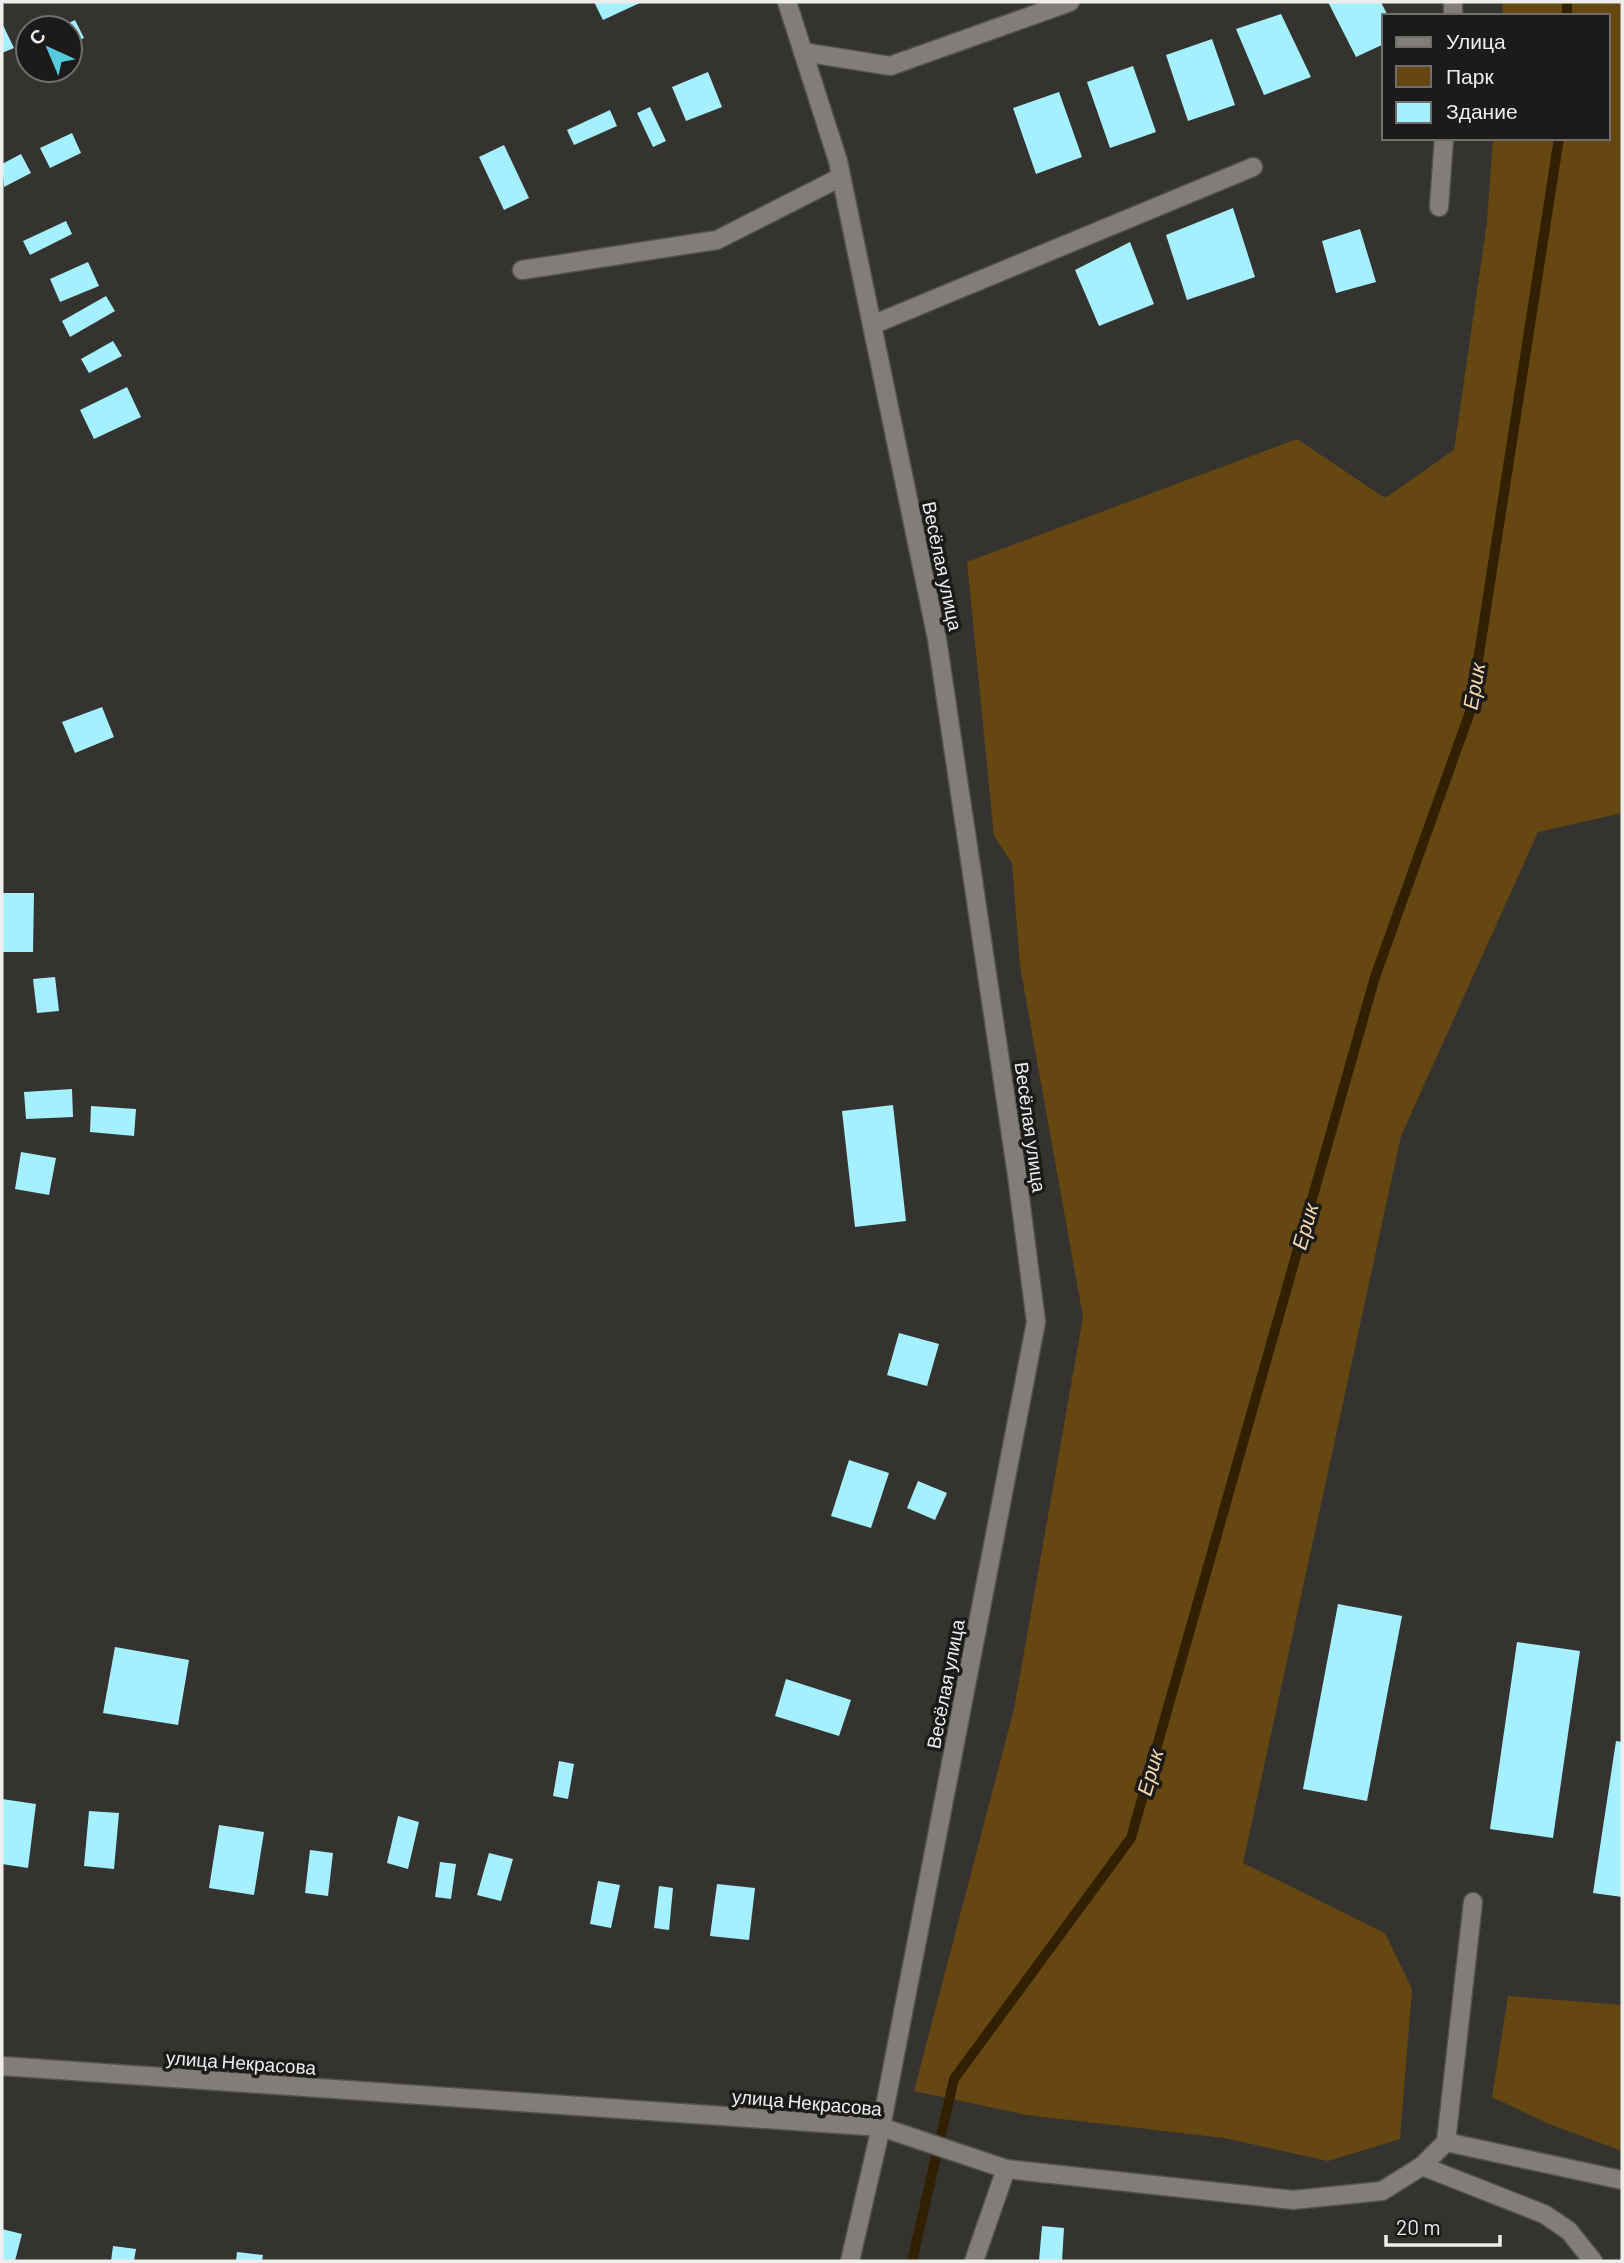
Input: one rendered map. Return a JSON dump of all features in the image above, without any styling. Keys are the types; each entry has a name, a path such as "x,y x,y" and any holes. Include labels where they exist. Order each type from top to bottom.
{"street":[{"name":"Весёлая улица","path":"787,2 841,177 937,639 1015,1162 1036,1322 881,2127 850,2261"},
{"path":"803,52 890,66 1070,2"},
{"path":"1438,207 1444,140"},
{"path":"872,325 1253,167"},
{"path":"522,270 716,240 841,177"},
{"path":"1473,1902 1446,2142 1622,2180"},
{"name":"улица Некрасова","path":"2,2066 881,2127 1006,2169 1293,2200 1382,2191 1422,2166 1446,2142"},
{"path":"1422,2166 1545,2214 1569,2231 1593,2261"},
{"path":"974,2261 1006,2169"}],"green space":[{"path":"1503,2 1622,2 1622,813 1538,832 1401,1136 1243,1863 1385,1933 1412,1989 1400,2139 1328,2161 1224,2138 1027,2115 914,2091 1014,1709 1083,1317 1020,966 1012,863 994,836 967,562 1297,439 1385,498 1454,450 1487,222 1493,140 1610,140 1610,14 1502,14"},
{"path":"1508,1996 1622,2005 1622,2151 1549,2124 1492,2097"}],"building":[{"path":"594,2 642,2 603,20"},
{"path":"1328,2 1381,2 1387,14 1382,14 1382,45 1356,57"},
{"path":"1281,14 1311,77 1264,95 1236,29"},
{"path":"2,23 14,48 2,53"},
{"path":"1212,39 1235,105 1188,121 1166,55"},
{"path":"1133,66 1156,132 1110,148 1087,82"},
{"path":"708,72 722,107 686,121 672,87"},
{"path":"1059,92 1082,157 1036,174 1013,108"},
{"path":"650,107 666,141 653,147 637,113"},
{"path":"610,110 617,126 574,145 567,130"},
{"path":"72,133 81,153 50,168 40,148"},
{"path":"504,145 529,198 504,210 479,157"},
{"path":"21,154 31,173 4,187 2,164"},
{"path":"1233,208 1255,277 1187,300 1166,235"},
{"path":"66,221 72,234 30,255 23,241"},
{"path":"1360,229 1376,282 1336,293 1322,241"},
{"path":"1130,242 1154,304 1099,326 1075,270"},
{"path":"88,262 99,286 60,302 50,279"},
{"path":"106,296 115,311 70,337 62,321"},
{"path":"113,341 122,356 89,373 81,359"},
{"path":"127,387 141,417 94,439 80,410"},
{"path":"102,707 114,737 75,753 62,722"},
{"path":"2,893 34,893 33,952 2,952"},
{"path":"55,977 59,1011 37,1013 33,979"},
{"path":"72,1089 73,1117 26,1119 24,1092"},
{"path":"893,1105 906,1221 855,1227 842,1111"},
{"path":"91,1106 136,1109 134,1136 90,1132"},
{"path":"21,1152 56,1158 49,1195 15,1189"},
{"path":"899,1333 939,1344 927,1386 887,1375"},
{"path":"849,1460 889,1473 871,1528 831,1516"},
{"path":"918,1481 947,1493 935,1520 907,1508"},
{"path":"1338,1604 1402,1616 1367,1801 1303,1789"},
{"path":"1517,1642 1580,1651 1553,1838 1490,1829"},
{"path":"115,1647 189,1660 178,1725 103,1713"},
{"path":"786,1679 851,1700 839,1736 775,1716"},
{"path":"1616,1741 1622,1742 1622,1897 1593,1893"},
{"path":"559,1761 574,1764 568,1799 553,1796"},
{"path":"2,1799 36,1804 28,1868 2,1864"},
{"path":"89,1811 119,1813 114,1869 84,1866"},
{"path":"398,1816 419,1822 408,1869 387,1863"},
{"path":"219,1825 264,1832 254,1895 209,1888"},
{"path":"310,1850 333,1853 328,1896 305,1893"},
{"path":"489,1853 513,1859 501,1901 477,1895"},
{"path":"440,1862 456,1864 451,1899 435,1897"},
{"path":"598,1881 620,1885 611,1928 590,1924"},
{"path":"717,1884 755,1888 749,1940 710,1936"},
{"path":"659,1886 673,1888 669,1930 654,1928"},
{"path":"1042,2226 1064,2228 1062,2261 1039,2261"},
{"path":"2,2229 22,2234 15,2261 2,2261"},
{"path":"113,2246 136,2249 134,2261 111,2261"},
{"path":"237,2252 263,2255 262,2261 236,2261"}],"waterway":[{"name":"Ерик","path":"1567,2 1567,14"},
{"name":"Ерик","path":"912,2261 954,2079 1131,1838 1375,977 1470,712 1559,140"}]}
